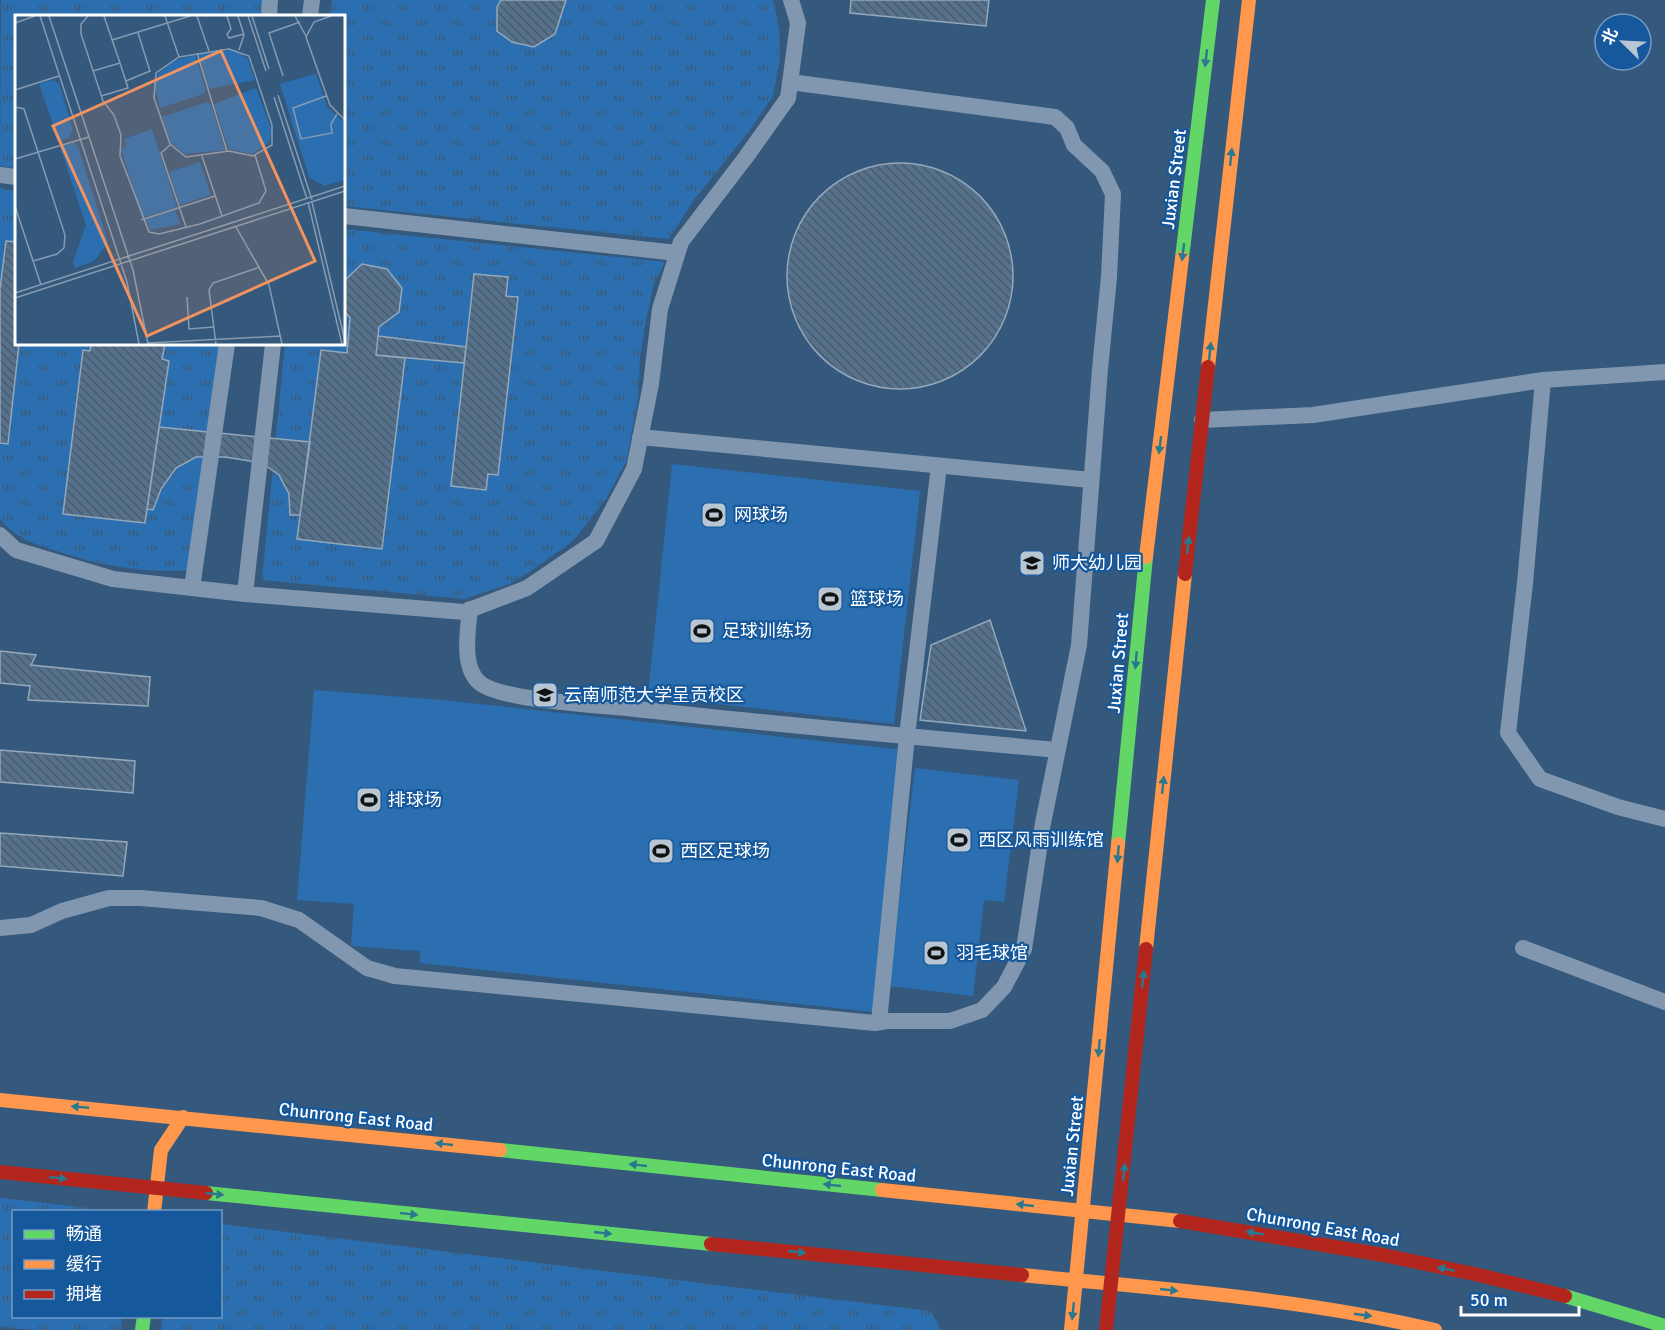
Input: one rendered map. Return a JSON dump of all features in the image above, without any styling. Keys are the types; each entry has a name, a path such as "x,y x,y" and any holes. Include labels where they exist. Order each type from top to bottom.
{"main road":[{"name":"Juxian Street","path":"1071,1330 1142,602 1213,0"},
{"path":"1106,1330 1202,420 1249,0"},
{"name":"Chunrong East Road","path":"0,1100 1190,1222 1322,1243 1509,1282 1575,1298 1665,1326"},
{"path":"138,1113 155,1141 157,1188 154,1210"},
{"path":"155,1141 183,1117"},
{"path":"0,1172 1076,1280 1257,1300 1380,1317 1435,1330"}],"street":[{"path":"269,15 270,0"},
{"path":"310,15 312,0"},
{"path":"0,535 16,550 113,579 244,594 464,612 527,588 596,541 634,468 651,384 660,309 681,242 746,158 788,98 798,23 791,0"},
{"path":"0,928 30,925 62,911 109,898 140,898 261,908 299,920 367,968 395,976 879,1022 950,1021 982,1010 1004,987 1024,949 1039,845 1079,645 1109,277 1113,194 1102,171 1074,145 1067,128 1055,117 790,82"},
{"path":"0,175 15,177"},
{"path":"345,216 677,253"},
{"path":"192,588 227,345"},
{"path":"244,594 273,345"},
{"path":"1202,420 1313,415 1543,380 1665,372"},
{"path":"1543,380 1525,583 1508,733 1540,779 1618,807 1665,819"},
{"path":"640,437 1092,480"},
{"path":"879,1022 907,736 939,466"},
{"path":"470,609 466,648 474,678 482,686 496,692 561,701 1058,750"},
{"path":"1523,948 1665,1002"}],"green space":[{"path":"1,0 269,0 267,15 15,15 15,168 0,166"},
{"path":"332,0 773,0 779,26 780,58 773,96 749,131 693,201 669,239 345,206 345,15 330,15"},
{"path":"0,188 15,191 15,345 223,345 197,570 144,570 95,562 27,540 13,532 0,519"},
{"path":"345,229 665,262 654,283 646,320 640,358 638,399 626,462 606,499 573,541 509,584 464,599 262,580 285,345 345,345"},
{"name":"篮球场","path":"672,464 920,491 894,724 648,696"},
{"name":"西区足球场","path":"314,690 442,700 904,750 874,1012 420,963 420,951 351,946 354,904 297,900"},
{"name":"西区风雨训练馆","path":"915,768 1019,780 1004,902 984,900 973,996 889,986"},
{"path":"0,1198 88,1208 89,1210 12,1210 12,1318 122,1318 121,1330 34,1330 0,1327"},
{"path":"222,1224 930,1311 942,1330 161,1330 163,1318 222,1318"}],"building":[{"path":"501,0 566,0 555,34 534,47 512,42 497,31 497,7"},
{"path":"851,0 989,0 986,26 850,13"},
{"path":"900,163 922,165 943,172 963,182 980,196 994,213 1004,233 1011,254 1013,276 1011,298 1004,319 994,339 980,356 963,370 943,380 922,387 900,389 878,387 857,380 837,370 820,356 806,339 796,319 789,298 787,276 789,254 796,233 806,213 820,196 837,182 857,172 878,165"},
{"path":"6,241 15,242 15,345 19,345 8,444 0,443 0,289"},
{"path":"362,264 387,269 402,288 399,312 379,327 376,355 405,358 382,549 297,539 321,350 347,353 350,318 345,311 345,280"},
{"path":"474,274 508,277 506,296 518,297 498,475 488,474 486,490 451,486"},
{"path":"378,336 466,347 464,363 376,355"},
{"path":"91,345 165,345 162,359 169,361 145,523 63,514 83,350 90,351"},
{"path":"159,427 310,442 300,515 290,515 289,494 279,475 262,463 225,457 196,457 176,468 161,489 153,510 147,509"},
{"path":"990,620 1026,731 920,720 931,645"},
{"path":"0,651 36,655 31,665 150,677 148,706 28,700 30,686 0,683"},
{"path":"0,750 135,761 133,793 0,782"},
{"path":"0,833 127,842 123,876 0,866"}],"traffic: fast":[{"path":"1182,258 1213,0"},
{"path":"1118,844 1146,557"},
{"path":"500,1150 882,1190"},
{"path":"206,1193 711,1244"},
{"path":"1565,1296 1665,1326"},
{"path":"142,1330 144,1318"}],"traffic: slow":[{"path":"1208,367 1249,0"},
{"path":"1146,557 1182,258"},
{"path":"1146,949 1185,574"},
{"path":"1071,1330 1118,844"},
{"path":"0,1100 500,1150"},
{"path":"154,1210 161,1150 183,1117"},
{"path":"882,1190 1180,1221"},
{"path":"1022,1275 1281,1302 1435,1330"}],"traffic: jam":[{"path":"1185,574 1208,367"},
{"path":"1106,1330 1146,949"},
{"path":"0,1172 206,1193"},
{"path":"1180,1221 1383,1255 1565,1296"},
{"path":"711,1244 1022,1275"}],"place":[{"name":"网球场","path":"714,515"},
{"name":"师大幼儿园","path":"1032,563"},
{"name":"篮球场","path":"830,599"},
{"name":"足球训练场","path":"702,631"},
{"name":"云南师范大学呈贡校区","path":"545,695"},
{"name":"排球场","path":"369,800"},
{"name":"西区风雨训练馆","path":"959,840"},
{"name":"西区足球场","path":"661,851"},
{"name":"羽毛球馆","path":"936,953"}]}
